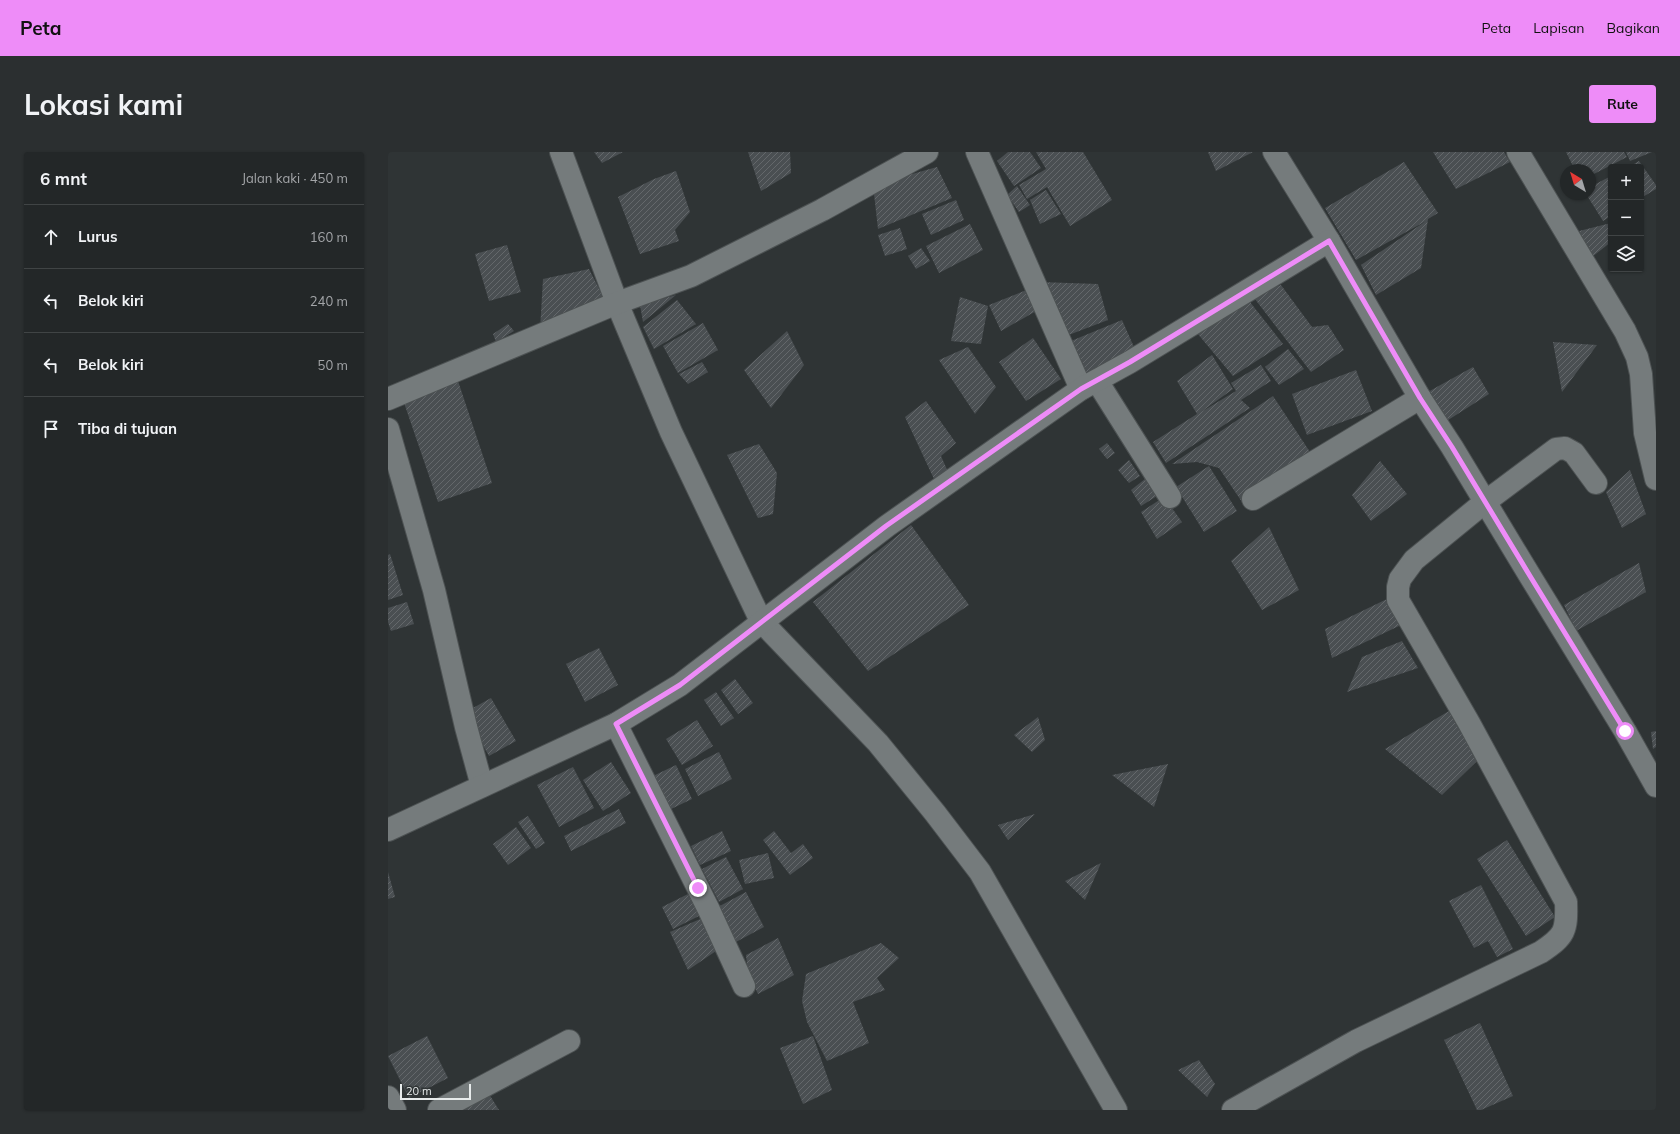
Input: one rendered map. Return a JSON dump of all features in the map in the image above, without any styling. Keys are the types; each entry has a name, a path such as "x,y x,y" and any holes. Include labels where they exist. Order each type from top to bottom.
{"street":[{"path":"561,152 617,303 671,432 761,621 878,743 935,813 980,872 1116,1110"},
{"path":"388,399 617,303 691,276 822,210 927,152"},
{"path":"977,152 1089,385 1170,497"},
{"path":"1274,152 1329,241 1420,398 1452,447 1625,731 1656,786"},
{"path":"1518,152 1625,331 1637,357 1641,374 1645,432 1656,479"},
{"path":"388,830 616,724 680,685 886,526 1089,385 1130,362 1329,241"},
{"path":"1253,499 1420,398"},
{"path":"388,429 434,590 466,727 482,786"},
{"path":"1233,1110 1356,1041 1541,952 1555,942 1562,934 1567,922 1566,902 1469,723 1398,600 1398,587 1400,579 1414,560 1485,502 1545,456 1556,450 1565,448 1574,453 1596,484"},
{"path":"616,724 709,910 744,986"},
{"path":"439,1110 569,1041"},
{"path":"388,1097 395,1110"}],"building":[{"path":"594,152 623,152 602,163"},
{"path":"748,152 790,152 791,173 761,191"},
{"path":"1008,152 1030,152 1041,168 1014,186 997,161"},
{"path":"1036,152 1083,152 1112,200 1070,226 1047,187 1027,199 1019,185 1046,169"},
{"path":"1208,152 1253,152 1216,171"},
{"path":"1433,152 1504,152 1510,162 1456,189"},
{"path":"1566,152 1624,152 1627,157 1613,164 1608,164 1608,167 1596,173 1596,164 1572,164"},
{"path":"1626,152 1652,152 1630,161"},
{"path":"1639,161 1641,164 1634,164"},
{"path":"1404,162 1438,213 1428,219 1421,268 1376,295 1361,265 1426,221 1356,260 1325,208"},
{"path":"937,167 952,198 878,229 873,185"},
{"path":"1644,168 1656,185 1656,189 1644,196"},
{"path":"676,171 690,212 675,230 679,241 640,254 618,197 654,179"},
{"path":"1608,178 1608,218 1603,221 1590,200 1596,200 1596,184"},
{"path":"1017,186 1030,205 1019,212 1007,195"},
{"path":"1046,190 1061,214 1040,224 1030,200"},
{"path":"956,200 964,220 931,235 922,214"},
{"path":"970,224 983,250 939,273 926,246"},
{"path":"1608,224 1608,244 1592,257 1579,231"},
{"path":"900,228 907,249 885,256 878,235"},
{"path":"507,245 521,292 489,301 475,254"},
{"path":"921,248 930,261 916,269 908,256"},
{"path":"589,269 605,300 540,330 543,279"},
{"path":"1040,282 1098,284 1108,320 1066,336"},
{"path":"1281,285 1312,327 1328,325 1344,350 1311,372 1251,294"},
{"path":"1029,289 1038,310 1001,331 989,305"},
{"path":"676,295 643,322 640,305"},
{"path":"960,297 988,306 981,344 951,341"},
{"path":"1246,297 1283,344 1233,376 1197,333"},
{"path":"677,300 696,324 654,349 643,327"},
{"path":"1122,320 1138,356 1087,378 1071,341"},
{"path":"703,323 718,350 678,373 663,346"},
{"path":"508,324 514,331 496,342 493,334"},
{"path":"787,331 804,365 771,408 744,370"},
{"path":"1033,338 1061,379 1026,401 999,362"},
{"path":"1553,342 1597,345 1562,392"},
{"path":"968,347 996,387 975,414 939,360"},
{"path":"1288,349 1304,369 1279,385 1265,367"},
{"path":"1212,355 1233,389 1201,412 1236,391 1231,383 1261,365 1271,381 1241,400 1250,408 1166,463 1153,442 1197,414 1177,381"},
{"path":"702,362 708,372 688,384 679,374"},
{"path":"1473,367 1489,394 1445,422 1426,393"},
{"path":"1356,370 1372,411 1307,435 1292,394"},
{"path":"457,378 492,483 438,502 402,397"},
{"path":"1273,396 1312,455 1242,502 1219,468 1197,462 1172,464"},
{"path":"926,401 956,443 941,456 949,474 934,479 905,417"},
{"path":"1107,443 1115,453 1107,459 1099,449"},
{"path":"759,444 777,473 773,514 758,518 727,455"},
{"path":"1129,460 1140,476 1129,483 1118,470"},
{"path":"1380,461 1407,494 1371,521 1352,495"},
{"path":"1209,466 1237,511 1204,532 1176,487"},
{"path":"1630,470 1646,514 1622,528 1606,492"},
{"path":"1145,479 1157,496 1141,506 1131,490"},
{"path":"1164,497 1182,522 1157,539 1141,512"},
{"path":"911,525 969,605 868,671 813,602"},
{"path":"1269,527 1299,590 1262,610 1231,561"},
{"path":"390,554 403,595 388,600 388,555"},
{"path":"1639,563 1646,592 1576,631 1564,605"},
{"path":"1389,598 1401,625 1332,658 1325,629"},
{"path":"407,602 414,624 391,631 388,622 388,608"},
{"path":"1402,641 1418,668 1347,692 1362,657"},
{"path":"599,648 618,685 585,702 566,664"},
{"path":"735,679 753,703 738,714 721,690"},
{"path":"716,692 734,718 721,726 704,700"},
{"path":"491,698 516,741 489,756 464,713"},
{"path":"1449,711 1477,761 1442,795 1385,749"},
{"path":"1038,717 1045,740 1032,752 1014,735"},
{"path":"697,720 713,746 682,765 666,739"},
{"path":"1656,731 1656,747 1653,749 1651,732"},
{"path":"719,752 732,779 698,796 685,769"},
{"path":"611,762 631,793 603,811 583,780"},
{"path":"1168,764 1154,807 1112,775"},
{"path":"676,765 692,799 669,810 653,776"},
{"path":"573,767 594,808 559,827 537,785"},
{"path":"619,809 626,823 571,851 564,836"},
{"path":"1035,814 1008,840 998,825"},
{"path":"528,816 545,843 536,849 518,822"},
{"path":"516,827 531,848 508,865 493,844"},
{"path":"722,831 731,851 700,865 691,846"},
{"path":"774,831 791,853 803,844 813,858 790,875 763,840"},
{"path":"1507,840 1555,917 1526,936 1477,859"},
{"path":"768,853 774,878 745,884 739,860"},
{"path":"726,857 743,889 719,902 702,869"},
{"path":"1101,863 1085,900 1065,881"},
{"path":"388,872 395,897 388,899"},
{"path":"1481,885 1513,949 1497,957 1488,941 1474,948 1449,901"},
{"path":"696,890 707,912 673,929 662,907"},
{"path":"746,892 764,927 734,943 716,908"},
{"path":"705,917 722,947 688,970 670,932"},
{"path":"778,938 794,975 758,994 748,974 746,955"},
{"path":"881,943 899,958 877,978 885,990 853,1002 869,1043 827,1061 807,1022 802,1001 806,974"},
{"path":"1480,1023 1513,1096 1481,1110 1477,1110 1444,1040"},
{"path":"427,1036 448,1078 409,1098 388,1056"},
{"path":"813,1036 832,1090 803,1104 780,1048"},
{"path":"1199,1060 1215,1084 1207,1097 1178,1070"},
{"path":"489,1094 499,1110 462,1110"}],"route":[{"path":"698,888 616,724 680,685 886,526 1081,389 1130,362 1329,241 1420,398 1452,447 1625,731"}]}
